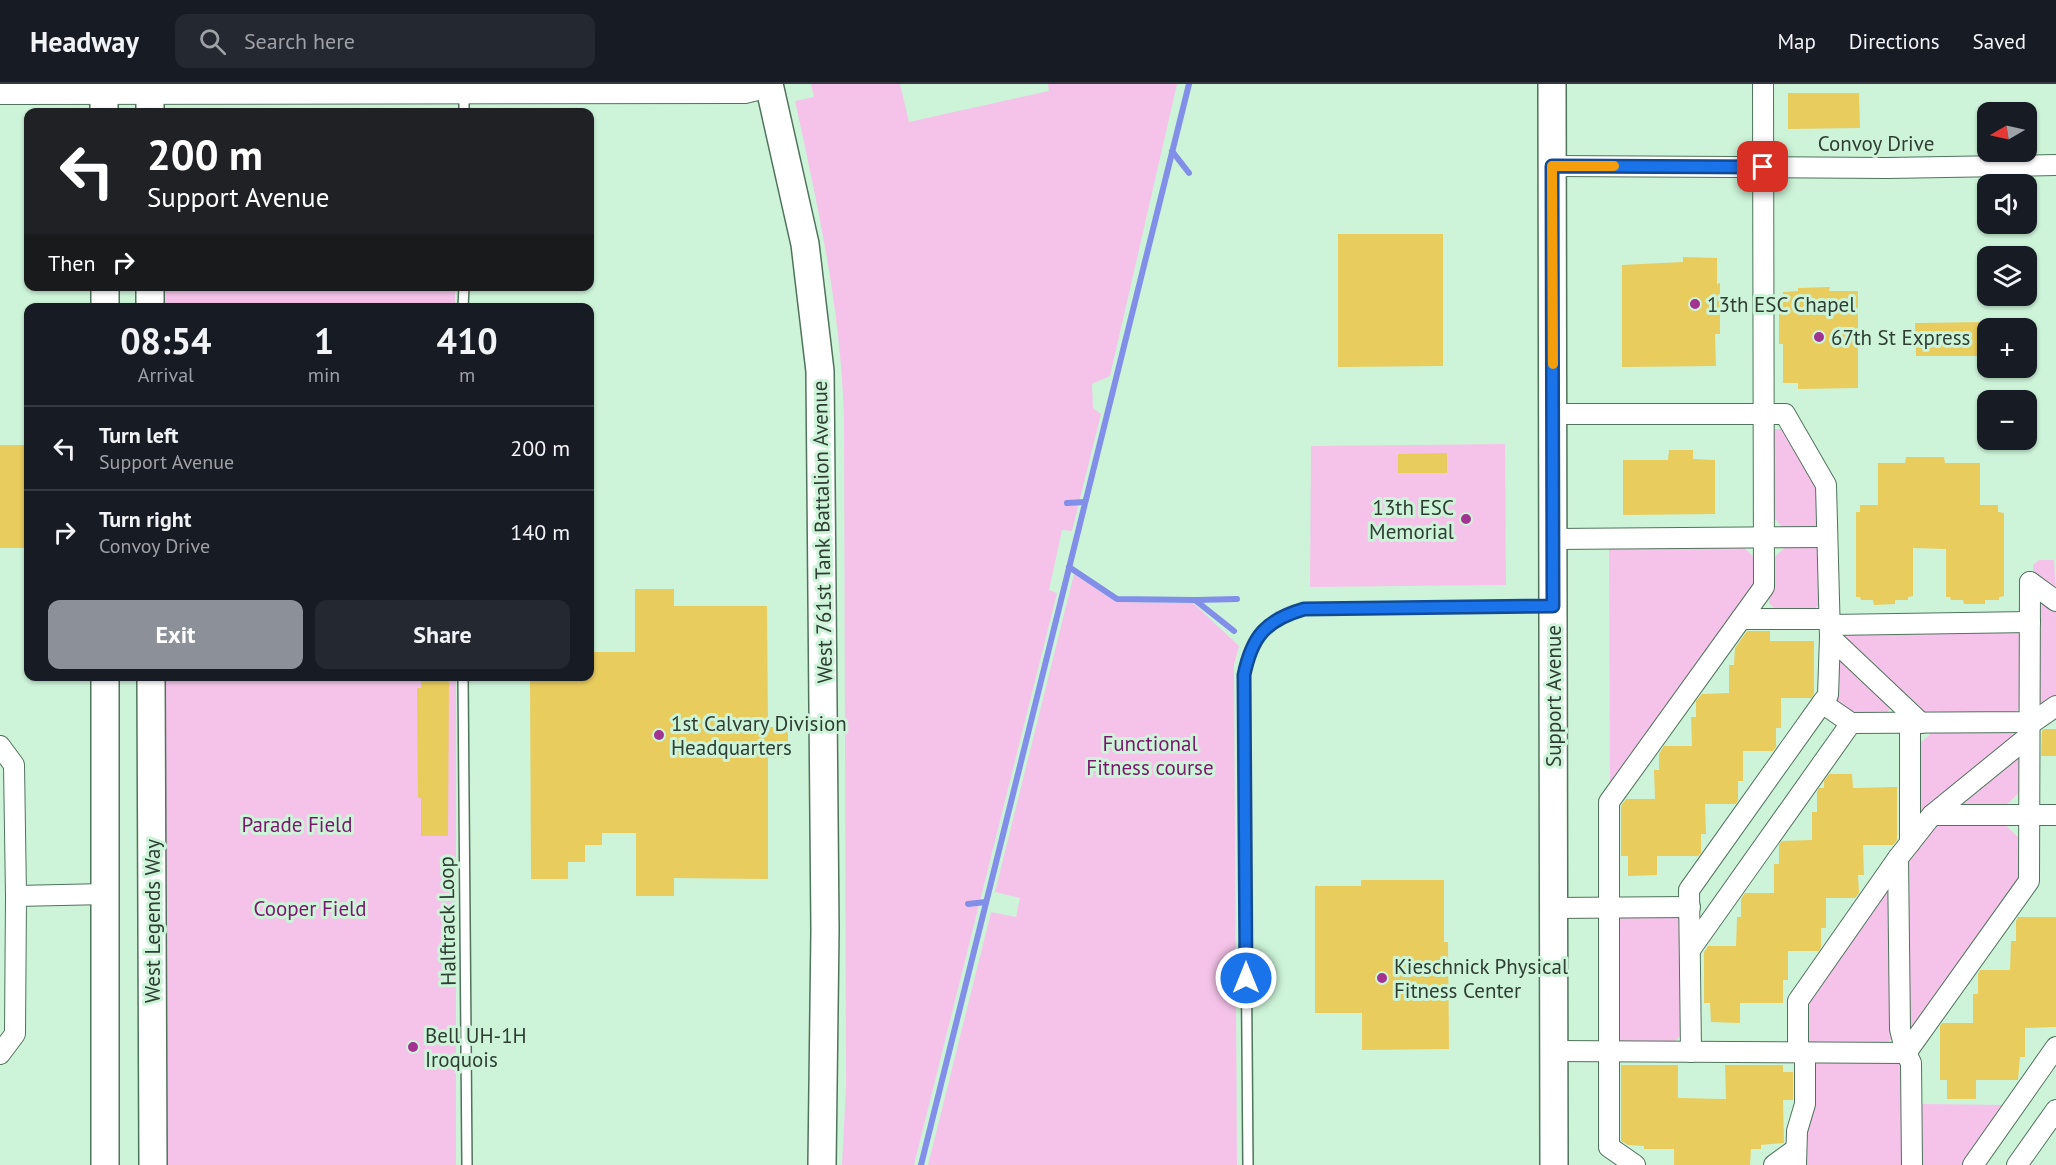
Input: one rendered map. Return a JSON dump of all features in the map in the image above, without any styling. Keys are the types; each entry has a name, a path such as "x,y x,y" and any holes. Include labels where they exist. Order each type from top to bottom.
{"street":[{"name":"Support Avenue","path":"1552,84 1554,1165"},
{"path":"1635,1165 1609,1147 1609,802 1764,587 1762,84"},
{"path":"0,94 464,103 745,93 770,86"},
{"name":"West 761st Tank Battalion Avenue","path":"770,86 805,244 820,371 825,930 822,1165"},
{"name":"Convoy Drive","path":"1552,166 2056,165"},
{"path":"1553,414 1785,414 1826,485 1830,627 1828,695 1689,890 1691,1052"},
{"path":"1553,539 1827,537"},
{"path":"1906,1053 2029,881 2030,582 2056,600"},
{"path":"1741,619 1830,627 2030,622"},
{"path":"1830,627 1916,723 1904,850 1900,1029 1911,1064 1912,1165"},
{"path":"105,681 105,1165"},
{"name":"West Legends Way","path":"151,681 153,1165"},
{"path":"1822,703 1851,723 1916,723 2029,729"},
{"path":"1774,1165 1796,1157 1797,1131 1805,1104 1798,1001 1904,850 1932,815 2029,729 2033,722 2056,706"},
{"path":"1690,950 1851,723"},
{"path":"0,746 14,765 10,898 15,1034 0,1054"},
{"path":"1932,815 2056,815"},
{"path":"10,898 106,894"},
{"path":"1554,908 1690,908"},
{"path":"1973,1165 2056,1047"},
{"path":"1554,1051 1906,1053"},
{"path":"2017,1165 2056,1110"}],"lane":[{"path":"1248,1165 1244,675 1248,656 1255,641 1267,625 1304,609 1553,606"},
{"name":"Halftrack Loop","path":"463,681 467,1165"}],"green space":[{"path":"811,84 900,84 909,122 1049,91 1048,84 1177,84 1110,376 1092,384 1093,408 1101,414 1072,531 1062,530 1049,590 1057,593 914,1165 842,1165 846,1086 844,418 838,338 827,258 795,101 814,97"},
{"path":"164,291 455,291 455,303 164,303"},
{"path":"1772,429 1786,429 1820,486 1820,533 1788,533 1769,513"},
{"path":"1505,444 1506,585 1310,587 1311,446"},
{"path":"1740,543 1758,562 1759,584 1610,790 1609,548"},
{"path":"1819,543 1820,603 1811,613 1779,613 1769,603 1769,563 1788,544"},
{"path":"2039,560 2054,560 2056,594 2034,577 2033,565"},
{"name":"Functional Fitness course","path":"1074,574 1116,602 1193,603 1239,646 1234,665 1237,1165 928,1165 991,912 1016,917 1020,898 995,892"},
{"path":"2044,597 2056,606 2056,698 2043,707 2033,694 2034,602"},
{"path":"2013,627 2024,636 2023,707 2008,716 1923,715 1839,638 1841,630"},
{"path":"1844,660 1894,705 1884,715 1855,716 1834,701 1833,661"},
{"name":"Parade Field","path":"164,681 456,681 456,1165 165,1165"},
{"path":"1936,729 2018,729 2021,738 1928,811 1917,810 1917,746"},
{"path":"2021,750 2022,790 2002,809 1946,809"},
{"path":"2002,822 2022,841 2022,880 1912,1033 1904,1027 1905,859 1931,825"},
{"path":"1882,891 1895,900 1893,1037 1885,1045 1811,1044 1806,1040 1804,1002"},
{"path":"1622,915 1677,916 1682,922 1684,1031 1674,1043 1619,1042 1618,918"},
{"path":"1818,1059 1901,1060 1903,1165 1803,1165 1814,1062"},
{"path":"1923,1104 2005,1105 1963,1165 1918,1165 1918,1109"}],"building":[{"path":"1788,93 1859,93 1860,128 1788,129"},
{"path":"1338,234 1443,234 1443,366 1338,367"},
{"name":"13th ESC Chapel","path":"1683,257 1717,258 1717,284 1720,283 1720,334 1715,334 1716,366 1622,367 1622,265 1683,262"},
{"name":"67th St Express","path":"1830,287 1829,291 1858,291 1858,388 1798,389 1798,383 1783,383 1783,344 1779,344 1779,295 1783,295 1783,292 1798,291 1798,288"},
{"path":"1977,322 1977,356 1916,356 1915,323"},
{"path":"0,445 24,445 24,548 0,548"},
{"path":"1669,450 1693,450 1693,459 1715,460 1715,514 1623,515 1623,460 1668,460"},
{"path":"1447,453 1447,473 1398,473 1398,454"},
{"path":"1906,457 1944,457 1945,463 1980,463 1980,505 1998,505 1998,512 2004,513 2004,596 1999,597 1999,600 1985,600 1985,604 1964,604 1963,600 1951,600 1950,597 1946,597 1946,549 1913,548 1913,596 1908,597 1908,600 1895,600 1895,604 1874,605 1873,600 1861,600 1860,597 1856,597 1856,512 1860,512 1860,505 1878,505 1878,463 1905,463"},
{"name":"1st Calvary Division Headquarters","path":"635,589 674,589 674,606 767,606 768,727 788,727 788,758 768,758 768,879 674,878 674,896 636,896 636,833 602,833 602,845 585,845 585,862 568,862 568,879 531,879 530,681 594,681 594,652 635,652"},
{"path":"1747,631 1770,631 1770,641 1814,641 1814,694 1811,698 1781,698 1781,728 1776,728 1776,747 1773,751 1743,751 1743,781 1738,781 1736,804 1705,804 1706,834 1701,834 1701,853 1698,856 1657,856 1657,875 1628,876 1628,856 1621,856 1621,806 1626,799 1655,799 1654,770 1659,770 1659,754 1664,746 1692,746 1691,717 1696,717 1696,701 1702,694 1729,693 1729,665 1734,665 1735,648"},
{"path":"421,681 449,681 448,836 421,836 421,798 418,798 417,688 421,688"},
{"path":"2044,729 2056,729 2056,756 2041,756"},
{"path":"1829,774 1852,774 1853,788 1897,787 1897,840 1893,845 1863,845 1864,875 1858,875 1859,893 1855,898 1826,898 1826,928 1821,928 1819,951 1788,951 1788,980 1783,980 1783,1003 1740,1003 1740,1023 1711,1022 1710,1003 1704,1003 1704,952 1708,946 1736,946 1737,917 1741,917 1741,899 1745,893 1774,893 1774,864 1779,864 1779,845 1782,841 1812,840 1812,812 1817,812 1817,792 1819,788 1824,788 1824,781"},
{"name":"Kieschnick Physical Fitness Center","path":"1361,880 1444,880 1444,942 1448,942 1449,1049 1362,1050 1362,1013 1315,1013 1315,886 1361,886"},
{"path":"2018,917 2056,917 2056,1027 2025,1028 2025,1057 2020,1057 2018,1080 1976,1080 1976,1099 1947,1099 1947,1080 1940,1080 1940,1026 1942,1023 1973,1023 1973,994 1978,994 1978,974 1980,970 2010,970 2011,941 2016,941"},
{"path":"1621,1065 1678,1065 1678,1098 1726,1099 1725,1065 1783,1065 1783,1072 1793,1072 1793,1100 1783,1100 1784,1143 1761,1145 1761,1149 1751,1149 1750,1165 1674,1165 1674,1149 1644,1149 1644,1146 1628,1145 1621,1141"}],"waterway":[{"path":"921,1165 1189,84"},
{"path":"1172,151 1189,173"},
{"path":"1067,503 1085,502"},
{"path":"1069,567 1117,599 1195,600 1234,631"},
{"path":"1196,600 1237,599"},
{"path":"968,904 986,902"}],"slow traffic":[{"path":"1553,364 1552,166 1614,166"}],"place":[{"name":"13th ESC Chapel","path":"1695,304"},
{"name":"67th St Express","path":"1819,337"},
{"name":"13th ESC Memorial","path":"1466,519"},
{"name":"1st Calvary Division Headquarters","path":"659,735"},
{"name":"Kieschnick Physical Fitness Center","path":"1382,978"},
{"name":"Bell UH-1H Iroquois","path":"413,1047"}],"route":[{"path":"1246,978 1244,675 1248,656 1255,641 1267,625 1290,613 1304,609 1553,606 1552,166 1763,167"}],"park label":[{"name":"Cooper Field","path":"310,908"}]}
